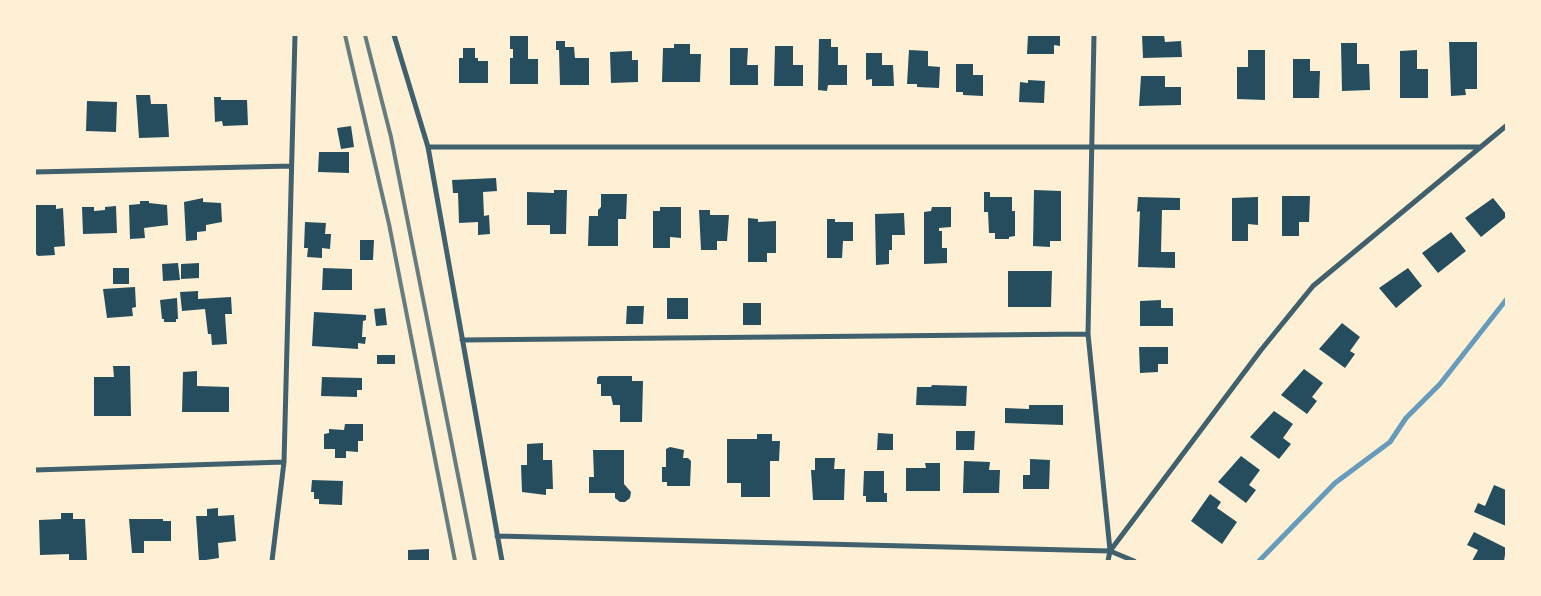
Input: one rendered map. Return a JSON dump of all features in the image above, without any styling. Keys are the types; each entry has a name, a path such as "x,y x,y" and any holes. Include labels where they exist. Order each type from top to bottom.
{"street":[{"path":"272,561 284,462 295,35"},
{"path":"394,35 428,147 502,561"},
{"path":"1094,35 1088,334 1110,550 1108,561"},
{"path":"1110,550 1261,350 1313,286 1506,126"},
{"path":"428,147 1480,147"},
{"path":"35,172 291,166"},
{"path":"462,340 1088,334"},
{"path":"35,470 284,462"},
{"path":"497,536 1110,550 1134,561"}],"building":[{"path":"510,35 528,35 528,59 538,59 538,84 510,84 510,58 513,58 513,49 510,49"},
{"path":"1028,35 1060,35 1060,46 1054,45 1054,54 1027,54"},
{"path":"1142,35 1164,35 1165,42 1181,41 1182,57 1143,58"},
{"path":"819,39 831,39 831,47 838,47 838,65 847,65 847,85 828,85 827,91 818,90"},
{"path":"556,41 565,41 565,47 574,47 575,58 589,58 589,85 560,85 559,50 556,50"},
{"path":"1449,42 1477,42 1477,89 1465,89 1466,95 1451,96"},
{"path":"1341,43 1357,43 1357,64 1369,64 1370,90 1342,91"},
{"path":"674,44 690,44 690,54 701,54 700,82 662,82 663,48 674,48"},
{"path":"775,46 793,46 793,65 803,65 803,86 774,86"},
{"path":"463,48 475,48 475,58 478,58 478,61 488,61 488,83 459,83 459,58 463,58"},
{"path":"730,48 748,48 747,65 758,65 758,85 730,85"},
{"path":"909,50 928,51 928,66 940,67 939,88 917,87 917,84 907,84"},
{"path":"1248,50 1265,50 1265,100 1237,99 1237,67 1248,67"},
{"path":"1417,50 1417,69 1428,69 1428,98 1400,98 1400,51"},
{"path":"632,51 632,60 638,60 638,82 611,83 610,52"},
{"path":"866,53 882,53 882,65 893,65 894,86 872,86 872,79 866,80"},
{"path":"1293,59 1310,59 1310,71 1320,71 1319,98 1293,98"},
{"path":"956,64 973,64 973,75 983,75 983,96 963,95 963,92 956,92"},
{"path":"1141,76 1165,76 1165,87 1181,87 1181,105 1139,106"},
{"path":"1028,80 1045,81 1044,103 1019,102 1020,82 1028,83"},
{"path":"136,95 150,95 151,104 167,104 169,137 139,138"},
{"path":"214,97 221,97 221,100 247,100 248,125 223,126 222,121 215,122"},
{"path":"87,101 117,102 116,132 86,131"},
{"path":"351,126 354,147 341,149 337,128"},
{"path":"319,152 349,152 349,173 318,172"},
{"path":"496,178 497,191 483,192 484,216 489,215 490,234 478,235 478,222 459,223 458,193 453,193 452,180"},
{"path":"554,190 567,190 566,234 550,234 550,225 527,225 527,192 554,193"},
{"path":"1034,190 1061,191 1061,241 1050,241 1050,247 1033,246"},
{"path":"984,192 990,192 990,197 1012,197 1012,211 1015,211 1015,236 1009,237 1009,239 995,239 995,233 989,233 988,212 984,212"},
{"path":"601,194 627,194 626,219 618,219 618,246 588,246 589,216 598,216 598,210 601,207"},
{"path":"1282,196 1310,196 1309,222 1299,222 1299,236 1282,236"},
{"path":"1138,197 1180,198 1180,210 1162,210 1161,252 1175,252 1175,268 1138,267 1140,211 1137,212"},
{"path":"1258,197 1258,225 1248,224 1248,241 1232,241 1232,198"},
{"path":"203,198 203,202 221,203 222,222 206,225 206,231 197,232 197,240 186,241 184,202"},
{"path":"1493,198 1506,214 1506,217 1481,237 1465,218"},
{"path":"140,201 167,205 168,225 144,228 145,238 130,239 129,205 140,204"},
{"path":"35,205 56,205 56,209 63,208 65,246 54,247 55,255 38,256 35,253"},
{"path":"116,206 117,233 83,234 82,207 94,207 94,211"},
{"path":"660,207 681,207 681,238 670,237 670,248 653,248 653,211 660,211"},
{"path":"932,207 951,207 951,227 939,228 939,231 942,231 942,248 947,248 947,263 924,264 924,212 931,211"},
{"path":"699,210 710,210 710,215 729,215 727,241 717,241 717,250 701,250"},
{"path":"904,213 905,235 892,235 892,250 889,250 889,264 876,265 875,214"},
{"path":"748,218 758,219 758,222 776,221 776,253 767,253 767,262 748,262"},
{"path":"827,219 835,219 835,222 853,222 853,241 843,241 842,258 827,258"},
{"path":"305,222 326,223 325,234 331,234 330,249 322,248 322,258 307,257 308,248 304,248"},
{"path":"1451,232 1466,251 1438,273 1422,253"},
{"path":"360,240 374,240 373,260 360,260"},
{"path":"178,263 180,280 163,281 162,264"},
{"path":"199,263 199,278 181,279 181,264"},
{"path":"113,268 129,268 129,284 113,284"},
{"path":"323,268 352,269 352,290 322,290"},
{"path":"1408,268 1422,286 1396,308 1379,288"},
{"path":"1008,271 1052,271 1051,307 1008,307"},
{"path":"135,287 136,307 132,308 133,316 107,318 103,289"},
{"path":"198,291 198,299 231,297 232,314 225,314 227,344 212,345 211,334 208,334 205,309 182,311 180,292"},
{"path":"177,298 178,319 176,319 176,322 164,322 160,300"},
{"path":"667,298 688,298 688,319 667,319"},
{"path":"1161,300 1161,308 1173,308 1173,326 1140,326 1140,301"},
{"path":"743,303 761,303 761,325 743,325"},
{"path":"627,306 644,306 643,324 626,324"},
{"path":"385,308 387,325 376,326 374,309"},
{"path":"314,312 366,315 366,320 363,321 362,337 366,337 365,344 358,343 358,349 312,346"},
{"path":"1342,323 1360,337 1350,351 1355,354 1345,368 1319,349"},
{"path":"1139,347 1168,347 1168,364 1158,364 1158,372 1140,373"},
{"path":"377,355 395,355 395,364 377,364"},
{"path":"113,366 130,366 131,416 94,416 94,377 114,377"},
{"path":"1304,369 1323,383 1312,397 1317,401 1307,414 1281,395"},
{"path":"197,371 197,386 229,387 229,412 182,412 183,372"},
{"path":"599,376 632,376 632,381 643,381 642,422 620,422 620,405 613,405 611,396 601,396 601,384 597,384"},
{"path":"322,377 362,378 362,390 357,390 357,397 321,396"},
{"path":"932,385 967,386 966,406 916,405 917,387 931,387"},
{"path":"1029,405 1063,405 1063,425 1005,423 1005,408 1029,409"},
{"path":"1274,411 1293,424 1283,438 1291,444 1279,459 1250,437"},
{"path":"345,424 363,424 363,441 358,441 358,452 346,451 346,458 335,458 335,449 324,449 324,434 329,433 329,429 344,430"},
{"path":"956,431 975,431 974,450 956,450"},
{"path":"878,433 893,434 893,450 877,450"},
{"path":"757,434 772,434 772,441 780,441 779,461 770,461 770,497 741,497 741,483 727,483 727,439 757,439"},
{"path":"543,443 543,460 552,460 553,489 546,489 546,495 522,492 521,465 527,465 527,444"},
{"path":"670,447 684,450 683,458 688,458 691,461 690,486 667,486 667,482 662,482 662,467 666,467 666,449"},
{"path":"593,450 624,450 624,484 631,492 630,498 625,502 620,502 615,498 615,493 589,493 589,477 594,477"},
{"path":"1241,456 1260,470 1249,485 1256,490 1246,503 1218,482"},
{"path":"815,458 835,458 834,469 845,469 844,500 813,500 811,470 815,470"},
{"path":"1030,459 1050,460 1049,489 1023,489 1023,475 1030,475"},
{"path":"964,461 990,462 989,470 1000,470 999,493 963,493"},
{"path":"925,463 940,463 940,491 906,491 906,468 926,468"},
{"path":"864,471 884,471 884,493 887,493 887,502 866,502 866,496 863,496"},
{"path":"312,480 343,481 342,505 319,504 319,499 314,499 314,492 311,492"},
{"path":"1494,485 1506,490 1506,526 1474,512 1478,503 1485,506"},
{"path":"1210,494 1221,502 1217,508 1237,522 1222,544 1191,521"},
{"path":"218,508 218,516 234,515 236,541 218,543 219,558 199,561 196,516 207,516 207,509"},
{"path":"61,513 73,513 73,519 85,519 87,561 69,561 69,554 40,555 39,520 61,519"},
{"path":"129,519 163,519 163,521 171,521 171,541 144,541 144,553 132,553"},
{"path":"1474,532 1506,548 1504,561 1472,561 1478,550 1467,545"},
{"path":"429,549 429,561 408,561 408,550"}],"waterway":[{"path":"1259,561 1335,483 1390,442 1406,418 1440,384 1506,300"}],"railway":[{"path":"345,35 389,224 455,561"},
{"path":"365,35 391,137 475,561"}]}
